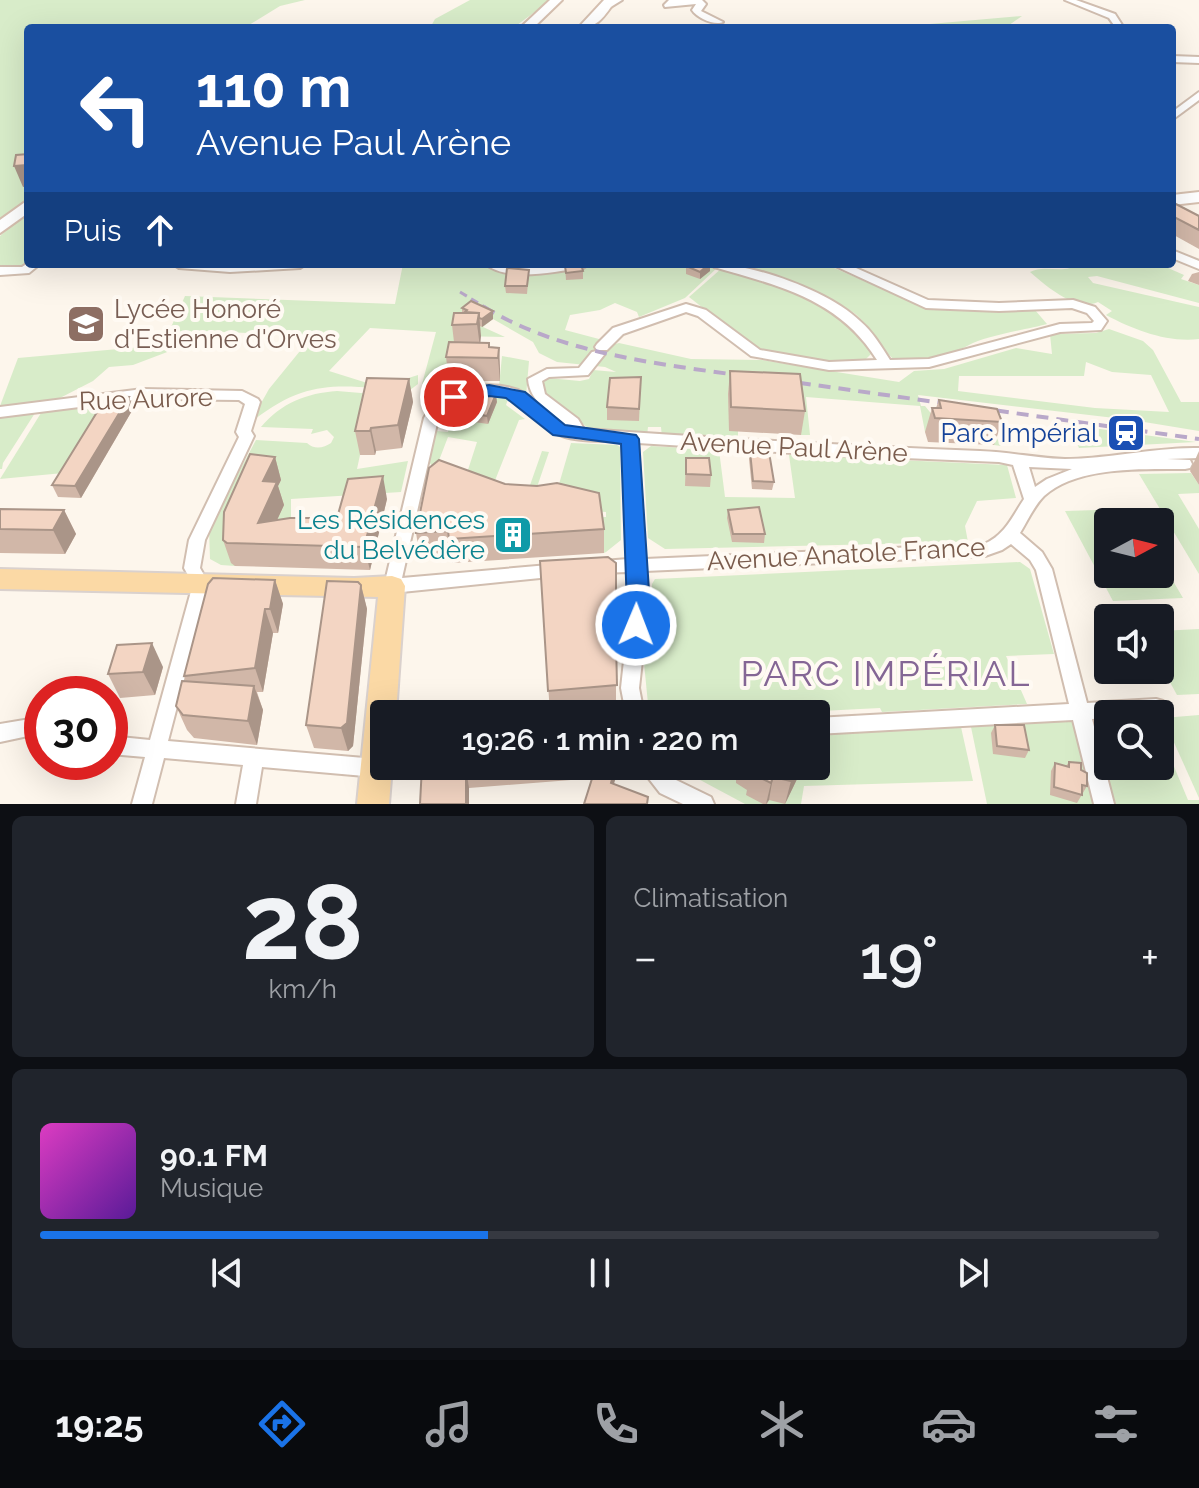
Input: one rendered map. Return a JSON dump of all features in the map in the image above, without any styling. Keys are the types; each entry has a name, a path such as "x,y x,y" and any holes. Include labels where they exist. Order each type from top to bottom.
{"main road":[{"path":"0,579 354,588 392,586 382,700"},
{"path":"373,804 375,780"}],"street":[{"path":"530,24 556,0"},
{"path":"588,24 608,3 618,0"},
{"path":"673,0 667,4 698,1 702,4 696,10 698,13 719,22"},
{"path":"1069,0 1112,16 1117,24"},
{"path":"1176,59 1199,60"},
{"path":"1176,114 1199,95"},
{"path":"1176,200 1199,197"},
{"path":"0,228 24,208"},
{"path":"1176,256 1199,265"},
{"path":"0,271 28,268"},
{"path":"497,268 535,268"},
{"path":"730,268 804,292 844,311 871,338 886,364"},
{"path":"579,434 573,422 540,397 535,379 547,373 579,374 587,370 612,336 675,310 690,308 702,313 747,349 766,356 819,365 945,360 1060,328 1096,327 1101,321 1091,310 1073,304 999,307 926,304 846,268"},
{"path":"392,586 431,418 440,406 466,393 500,391 518,396 560,430 579,434"},
{"name":"Rue Aurore","path":"0,412 143,394 242,396 253,402 244,426 243,432 247,436 197,540 192,568 201,584"},
{"name":"Avenue Paul Arène","path":"579,434 1088,464 1146,454 1199,453"},
{"path":"630,439 639,606 630,688 632,700"},
{"path":"1019,461 1032,499 1052,482 1078,473 1148,464 1185,464"},
{"name":"Avenue Anatole France","path":"392,586 635,564 976,551 1001,545 1012,535 1032,499"},
{"path":"1012,535 1036,556 1044,569 1104,804"},
{"path":"142,804 201,584"},
{"path":"830,725 1094,710"},
{"path":"0,733 24,728"},
{"path":"128,746 370,768"},
{"path":"246,804 254,758"},
{"path":"662,780 667,786 704,804"}],"green space":[{"path":"0,0 305,0 280,6 251,24 24,24 24,202 0,219"},
{"path":"470,0 551,0 518,24 432,24 435,19"},
{"path":"1022,16 1011,24 930,24"},
{"path":"24,215 24,266 20,270 0,269 0,236"},
{"path":"402,268 495,268 501,271 717,268 685,298 639,317 637,312 615,303 600,310 570,315 565,330 599,339 601,348 619,343 691,359 762,360 899,382 914,371 944,369 1016,348 1052,354 1050,334 1096,333 1109,329 1143,341 1153,350 1181,402 1199,402 1199,431 918,395 921,406 925,406 934,417 992,429 1001,446 994,445 989,432 925,432 920,406 806,397 810,435 801,435 796,398 738,431 738,440 662,437 661,427 648,427 647,436 602,433 588,428 542,391 541,385 548,378 589,379 593,370 616,372 605,367 557,362 539,353 533,342 493,319 483,327 505,337 457,336 449,381 422,384 436,332 370,328 329,371 380,387 418,375 418,384 410,390 326,387 290,397 250,423 269,389 313,335 220,332 133,365 109,367 93,381 60,398 0,406 18,358 163,345 185,296 395,304","holes":["1086,362 1112,372 1151,375 1169,412 1095,408 958,391 959,376 1084,376"]},
{"path":"722,268 788,289 848,318 872,353 865,360 814,362 754,348 689,297"},
{"path":"746,268 834,268 922,306 1035,310 1047,324 985,339 934,357 894,359 854,313 796,284"},
{"path":"1168,268 1184,275 1181,279 1199,285 1199,303 1097,276 1088,277 1093,283 1199,307 1199,339 1175,339 1140,330 1106,315 1112,311 1098,302 1080,304 1071,301 1030,272"},
{"path":"502,356 529,361 526,396 499,386"},
{"path":"337,391 373,394 357,469 408,461 401,492 291,499 291,527 235,566 221,565 210,559 209,528 256,440 307,443 319,448 331,443 334,437 327,430 311,434 313,429 261,427 295,401"},
{"path":"489,395 508,399 506,405 525,419 519,420 494,483 529,488 542,451 549,452 536,490 527,498 433,467 429,462 436,431 448,432 451,419 440,417 444,411 461,400","holes":["448,437 477,442 467,473 438,463"]},
{"path":"116,401 74,472 0,479 41,413"},
{"path":"35,413 2,469 0,469 0,418"},
{"path":"1063,424 1196,442 1079,448 1073,434"},
{"path":"571,443 620,447 621,540 604,553 599,517 606,517 606,512 592,511 557,491"},
{"path":"651,446 719,450 725,497 795,498 789,455 1007,465 1016,498 977,501 965,526 968,542 665,549 648,538 643,452"},
{"path":"1191,473 1199,485 1199,493 1178,494 1199,529 1199,574 1174,532 1174,508 1159,508 1139,474"},
{"path":"1094,510 1094,565 1065,511"},
{"path":"1020,562 1030,569 1054,654 1006,656 1027,704 882,712 880,708 830,710 830,700 648,700 644,663 655,579"},
{"path":"1174,583 1183,598 1113,601 1106,588 1174,588"},
{"path":"1199,629 1199,694 1177,695 1171,684 1174,684 1174,630"},
{"path":"1199,715 1199,798 1174,742 1174,717"},
{"path":"1075,721 1097,804 987,804 971,727"},
{"path":"961,727 973,781 804,786 801,804 745,804 700,780 830,780 830,734"},
{"path":"1174,766 1188,800 1199,800 1199,804 1112,804 1105,780 1174,780"}],"building":[{"path":"24,154 24,165 14,166 16,155"},
{"path":"1176,204 1199,216 1199,230 1176,218"},
{"path":"507,268 529,270 527,286 505,286"},
{"path":"565,268 582,268 583,271 566,273"},
{"path":"471,301 493,311 482,319 479,313 465,312 467,310 462,308"},
{"path":"454,313 479,313 477,324 452,325"},
{"path":"449,342 489,343 489,347 499,348 498,358 446,357"},
{"path":"730,371 800,374 805,411 731,407"},
{"path":"641,377 639,409 607,407 610,378"},
{"path":"367,378 409,379 398,425 355,431"},
{"path":"475,393 496,394 487,416 466,412"},
{"path":"107,396 129,397 75,486 52,485"},
{"path":"939,400 997,409 1002,422 935,418 932,408 941,408"},
{"path":"763,446 770,458 774,482 753,481 750,451 758,451"},
{"path":"250,454 275,457 263,481 277,482 258,523 290,518 337,518 348,479 383,476 364,547 227,543 223,540 224,512"},
{"path":"686,458 709,458 711,475 686,474"},
{"path":"439,460 505,484 537,486 557,483 599,493 604,529 449,539 448,531 416,533 429,468"},
{"path":"759,507 765,534 733,534 728,510"},
{"path":"0,509 64,510 53,530 0,529"},
{"name":"Les Résidences du Belvédère","path":"608,557 616,563 616,591 625,593 616,641 617,685 548,691 540,561"},
{"path":"213,578 275,580 270,609 265,609 255,668 184,676 208,584"},
{"path":"327,581 358,582 361,585 347,723 341,728 306,725"},
{"path":"152,643 143,672 108,674 117,645"},
{"path":"182,681 254,686 248,721 183,715 176,706"},
{"path":"995,725 1024,725 1029,750 997,746"},
{"path":"1069,762 1081,763 1081,770 1087,773 1087,786 1082,785 1082,795 1054,787 1055,763 1069,767"},
{"path":"421,780 466,780 466,804 420,804"},
{"path":"592,780 612,780 611,783 648,797 647,804 584,804"}],"railway":[{"path":"460,292 488,309"},
{"path":"484,307 515,323 580,347 648,362 751,377"},
{"path":"779,380 1199,439"}],"place":[{"name":"Lycée Honoré d'Estienne d'Orves","path":"86,324"},
{"name":"Parc Impérial","path":"1126,433"},
{"name":"Les Résidences du Belvédère","path":"513,535"}],"district":[{"name":"PARC IMPÉRIAL","path":"886,673"}],"route":[{"path":"454,397 489,390 500,391 518,396 560,430 630,439 639,606 636,625"}]}
